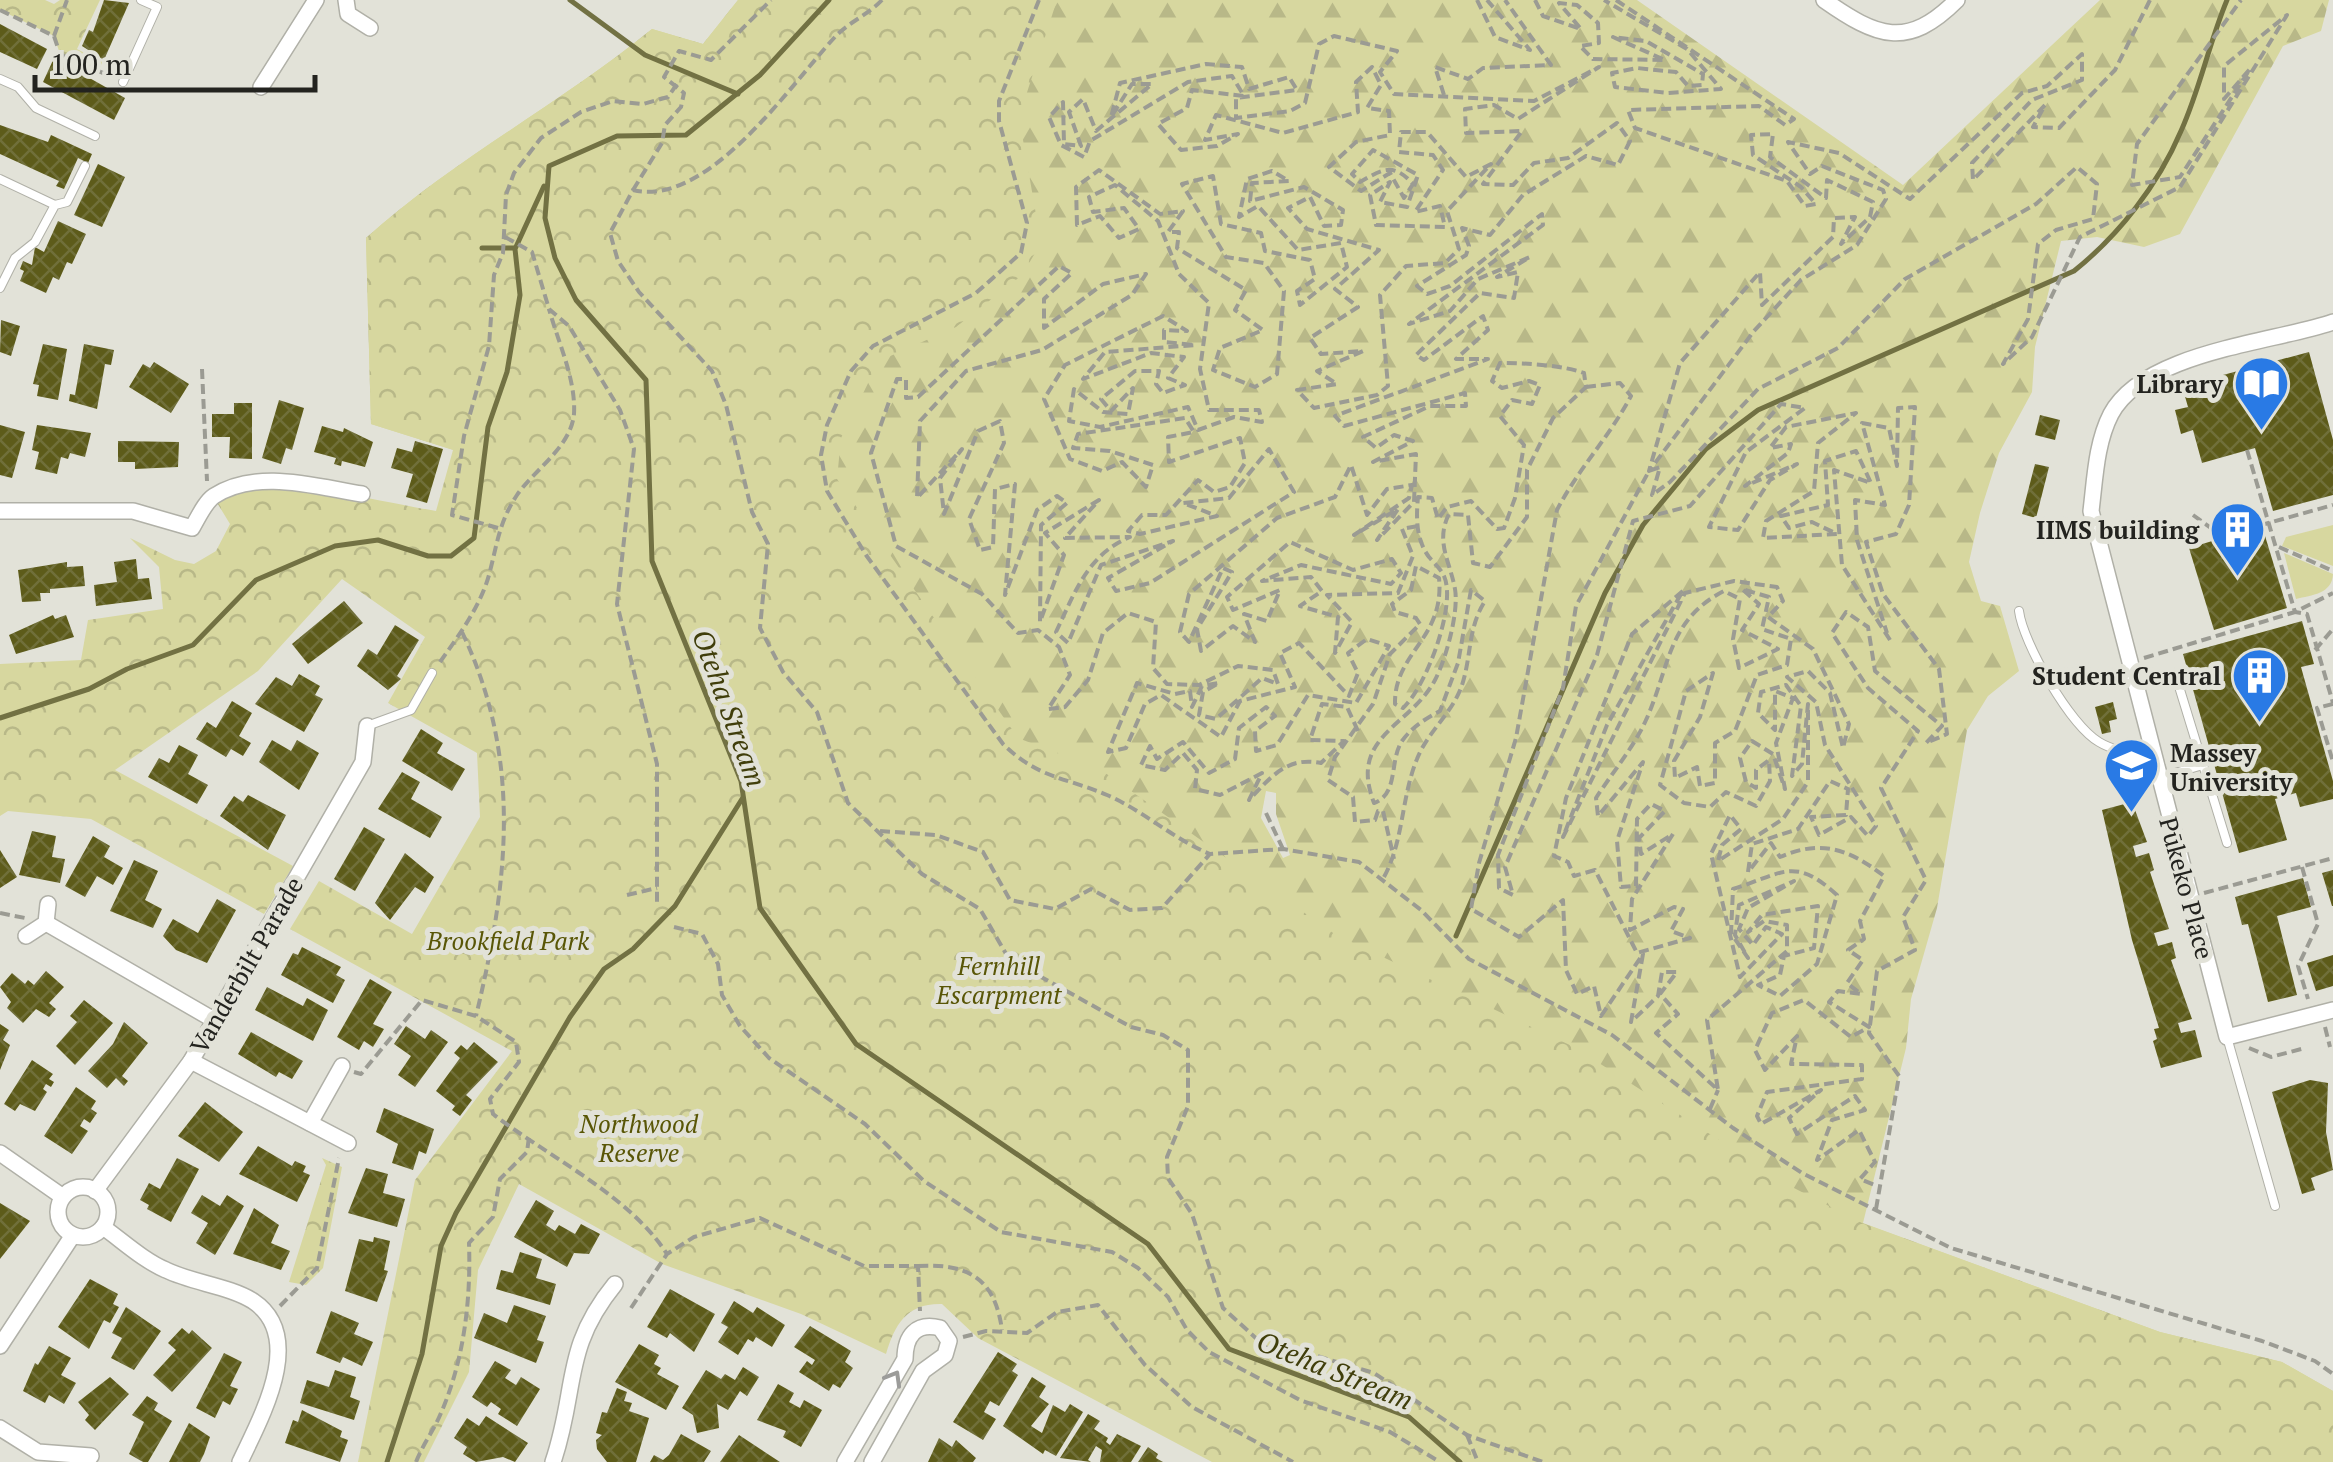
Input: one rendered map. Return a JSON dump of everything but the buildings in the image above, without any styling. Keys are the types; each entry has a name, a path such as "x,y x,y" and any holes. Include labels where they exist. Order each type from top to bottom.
{"street":[{"path":"261,86 316,0"},
{"path":"346,0 348,14 370,28"},
{"path":"1824,0 1886,35 1919,31 1957,0"},
{"name":"Pūkeko Place","path":"2227,1037 2151,758 2091,511 2101,438 2122,397 2166,368 2333,322"},
{"path":"0,511 133,510 170,518 192,528 212,496 245,484 273,481 362,494"},
{"name":"Vanderbilt Parade","path":"96,1191 190,1061 214,1020 363,762 367,726"},
{"path":"26,936 46,922 48,904"},
{"path":"46,922 214,1020"},
{"path":"2227,1037 2333,1010"},
{"path":"190,1061 342,1139"},
{"path":"310,1123 341,1068"},
{"path":"0,1153 62,1197"},
{"path":"74,1188 96,1191 106,1203 103,1226 86,1237 73,1235 58,1219 62,1197 74,1188"},
{"path":"103,1226 161,1268 251,1300 269,1316 279,1338 278,1362 262,1414 240,1462"},
{"path":"0,1346 73,1235"},
{"path":"553,1462 566,1424 578,1340 595,1307 615,1284"},
{"path":"845,1462 905,1360 907,1341 921,1326 940,1328 949,1341 945,1355 923,1371 872,1462"},
{"path":"0,1428 38,1452 65,1459 91,1456"}],"lane":[{"path":"123,82 157,7 141,0"},
{"path":"0,79 18,87 36,108 95,136"},
{"path":"0,179 54,205 67,202 84,166"},
{"path":"0,288 15,258 35,242 54,205"},
{"path":"2019,611 2032,651 2086,732 2099,743 2151,758"},
{"path":"367,726 411,710 432,673"},
{"path":"2177,680 2227,844"},
{"path":"2157,778 2203,765"},
{"name":"Pūkeko Place","path":"2227,1037 2275,1206"}],"path":[{"path":"67,0 54,36 60,54 123,82"},
{"path":"771,0 711,60 678,51 664,76 684,93 680,107 665,125 662,143 610,232 618,260 639,292 702,358 726,405 752,512 768,544 760,628 783,672 818,712 848,803 922,874 980,910 1009,958 1132,1027 1163,1035 1188,1050 1188,1106 1166,1157 1168,1178 1192,1214 1223,1308 1256,1342 1280,1356 1306,1353 1374,1373 1467,1435 1543,1462"},
{"path":"632,190 654,196 720,163 836,35 882,0"},
{"path":"1039,0 999,101 999,122 1027,222 1021,253 976,293 873,346 851,371 821,455 827,491 1003,744 1025,765 1049,778 1106,794 1157,828 1210,854 1283,850 1332,854 1384,877 1469,959 1612,1035 1802,1173 1951,1248 2262,1341 2315,1361 2333,1374"},
{"path":"1477,0 1495,37 1530,50 1487,0"},
{"path":"1444,95 1435,67 1468,79 1483,68 1551,65 1505,0"},
{"path":"1535,0 1543,16 1582,28 1560,3 1576,6 1598,22 1599,43 1580,46 1593,60 1666,60 1613,37 1646,41 1702,74 1702,85 1688,86 1676,72 1637,68 1612,73 1615,88 1668,93 1721,89 1687,50 1604,0"},
{"path":"1616,0 1794,120 1785,125 1759,106 1628,110 1635,128 1787,181 1804,206 1816,204 1801,187 1753,155 1751,135 1774,134 1770,156 1826,198 1828,180 1873,202 1870,217 1841,244 1855,217 1834,218 1833,237 1762,305 1760,272 1680,362 1648,471"},
{"path":"1876,1210 1877,1186 1899,1076 1869,1032 1877,972 1915,950 1903,916 1926,880 1881,788 1918,731 1868,688 1832,633 1846,612 1868,627 1875,670 1942,726 1926,743 1947,734 1940,668 1883,594 1866,542 1896,534 1908,505 1915,407 1898,408 1897,466 1889,428 1862,423 1885,505 1855,500 1856,540 1890,640 1842,565 1834,470 1872,483 1856,452 1824,461 1828,505 1782,516 1789,528 1812,522 1838,534 1763,538 1766,521 1814,491 1818,443 1856,414 1786,427 1770,448 1791,444 1788,453 1745,486 1797,464 1770,480 1738,530 1709,527 1746,452 1805,408 1781,404 1690,506 1633,521 1597,656 1506,867 1513,895 1499,888 1498,855 1563,688 1576,606 1648,471 1754,331 1801,280 1857,245 1886,199 1882,190 1822,166 1810,174 1788,142 1838,154 1910,199 2022,94 2047,86 2082,54 2082,80 2032,100 1972,163 1972,180 2045,105 2033,127 2059,128 2115,70 2150,0"},
{"path":"1648,471 1660,468 1652,495 1758,389 1838,348 1905,278 2036,204 2077,167 2097,184 2093,219 2056,230 2038,244 2028,320 2002,364 2032,337 2080,237 2180,187 2287,15 2224,66 2224,98 2250,69 2180,176 2132,186 2137,144 2241,0"},
{"path":"0,10 54,36"},
{"path":"1358,730 1346,707 1322,704 1310,740 1344,741 1322,762 1302,759 1283,766 1248,800 1262,774 1220,795 1196,788 1198,770 1183,753 1165,770 1141,765 1150,746 1157,759 1184,742 1209,773 1236,758 1239,728 1266,706 1275,716 1255,731 1256,751 1277,745 1308,694 1356,703 1389,646 1367,639 1348,654 1358,673 1349,696 1299,643 1280,653 1294,687 1240,701 1221,737 1162,695 1145,704 1126,748 1108,752 1137,684 1174,694 1190,691 1192,707 1202,686 1219,683 1203,692 1199,716 1216,719 1262,678 1278,684 1274,670 1238,666 1199,685 1167,684 1153,668 1156,622 1128,613 1103,633 1088,680 1065,707 1048,709 1070,674 1059,647 1038,630 1018,633 982,594 896,546 872,453 896,379 906,379 906,398 918,397 1059,266 1072,272 1044,299 1044,328 1103,284 1146,274 1132,295 1042,350 966,371 920,421 917,498 962,449 940,478 944,514 978,431 1000,421 1004,443 968,519 980,550 993,547 996,489 1015,484 1005,595 1036,510 1057,496 1067,503 1041,525 1040,622 1064,554 1046,533 1098,500 1066,538 1130,537 1104,548 1080,582 1056,632 1068,643 1101,565 1173,540 1108,578 1116,592 1150,583 1294,492 1269,449 1229,498 1183,503 1217,516 1140,534 1128,530 1142,516 1166,515 1198,480 1214,492 1230,487 1245,463 1240,438 1168,462 1168,437 1194,432 1185,418 1078,434 1073,448 1110,451 1153,465 1146,487 1122,462 1102,471 1070,459 1044,399 1065,365 1164,316 1187,331 1164,330 1164,342 1195,345 1104,352 1083,378 1151,354 1184,357 1168,378 1185,385 1163,393 1156,384 1159,371 1135,371 1101,399 1111,410 1133,388 1128,414 1103,412 1074,389 1069,422 1100,427 1188,406 1198,430 1234,417 1262,422 1260,410 1209,410 1200,369 1209,303 1180,274 1158,221 1115,185 1089,197 1093,212 1124,208 1138,229 1119,238 1100,216 1077,225 1076,187 1099,170 1160,214 1184,210 1168,232 1179,232 1176,248 1246,290 1235,310 1263,330 1220,348 1213,370 1256,387 1277,374 1284,292 1264,263 1226,257 1182,184 1213,176 1221,224 1261,234 1265,251 1310,260 1315,279 1298,291 1300,305 1347,267 1342,242 1298,250 1258,206 1239,216 1247,179 1272,171 1289,181 1252,183 1250,202 1304,187 1343,210 1341,225 1324,226 1310,196 1288,208 1306,229 1379,250 1335,290 1358,307 1310,338 1322,354 1364,351 1317,371 1337,384 1297,390 1314,408 1376,394 1388,386 1380,295 1406,266 1444,263 1459,248 1446,211 1491,164 1466,176 1428,132 1401,132 1399,152 1433,154 1442,170 1415,212 1440,206 1445,226 1376,225 1370,194 1390,182 1380,202 1407,207 1418,175 1373,150 1352,174 1360,182 1385,167 1394,168 1413,184 1404,198 1390,173 1361,191 1329,167 1356,142 1390,136 1389,110 1367,108 1381,86 1372,67 1356,82 1358,112 1283,133 1216,115 1205,140 1238,134 1217,146 1181,150 1158,124 1187,108 1192,90 1244,96 1232,76 1188,82 1090,141 1084,157 1061,145 1049,116 1063,102 1064,144 1081,146 1069,112 1083,99 1096,131 1152,84 1132,84 1111,117 1120,83 1206,64 1242,67 1249,89 1290,77 1297,90 1236,98 1236,118 1290,111 1304,103 1319,44 1334,36 1397,51 1380,72 1394,94 1534,102 1599,67 1518,119 1494,105 1465,109 1466,132 1522,131 1484,184 1513,185 1534,163 1568,158 1617,123 1630,141 1618,166 1586,156 1523,195 1490,235 1462,228 1469,246 1466,256 1417,286 1427,294 1450,286 1542,214 1543,225 1409,324 1450,311 1478,279 1530,256 1497,277 1518,272 1514,298 1480,293 1416,355 1424,360 1483,316 1488,330 1456,359 1488,360 1336,416 1344,426 1466,392 1466,406 1430,406 1363,437 1376,448 1394,435 1413,442 1374,462 1416,454 1414,502 1377,540 1398,509 1354,536 1410,498 1412,485 1387,489 1367,514 1351,465 1335,497 1277,518 1189,594 1180,632 1189,642 1223,568 1232,572 1197,629 1201,651 1233,626 1255,642 1244,614 1267,621 1280,590 1233,610 1227,597 1290,542 1352,570 1392,559 1400,573 1390,584 1301,565 1262,581 1311,576 1322,591 1300,606 1338,617 1335,653 1352,622 1327,595 1398,593 1412,556 1402,529 1418,526"},
{"path":"495,528 452,515 464,436 484,372 494,276 503,253 506,195 514,173 541,138 581,112 613,101 643,104 668,98 676,84"},
{"path":"432,673 462,632 488,577 495,528 567,436 574,417 569,376 532,252 521,242 504,240"},
{"path":"549,309 569,326 620,410 634,449 618,604 657,764 657,906"},
{"path":"1394,858 1383,811 1374,820 1355,822 1353,796 1328,780 1335,757 1374,704 1390,654 1420,624 1416,618 1395,612 1392,604 1411,590 1416,566 1439,578 1438,603 1428,637 1401,670 1394,704 1404,708 1416,696 1437,644 1446,586 1444,574 1421,544 1418,497 1424,495 1435,502 1438,519 1448,506 1471,501 1497,529 1504,528 1515,498 1524,445 1500,416 1512,400 1532,404 1540,386 1529,381 1502,388 1492,382 1500,363 1551,370 1564,366 1584,373 1586,387"},
{"path":"202,369 208,480"},
{"path":"1384,877 1394,858 1416,760 1460,690 1468,662 1470,629 1485,600 1471,590 1462,650 1440,711 1421,721 1402,742 1388,792 1374,803 1366,770 1371,752 1435,680 1450,629 1456,591 1442,547 1443,525 1449,514 1468,515 1473,563 1490,567 1526,517 1527,470 1553,418 1586,387 1620,383 1631,396 1607,441 1572,482 1557,510 1516,738 1479,863 1471,909 1519,938 1564,900 1566,970 1577,994 1594,986 1601,1016 1643,954 1632,1022 1658,996 1662,972 1677,972 1660,994 1678,1014 1656,1033 1718,1090"},
{"path":"2247,450 2295,612"},
{"path":"2193,516 2222,536 2333,505"},
{"path":"2278,546 2333,572"},
{"path":"1710,1109 1718,1090 1707,1020 1787,951 1787,925 1764,921 1748,932 1762,915 1818,906 1814,948 1784,956 1780,975 1758,985 1780,996 1817,964 1836,895 1811,872 1789,871 1734,890 1731,933 1748,958 1736,935 1739,905 1794,881 1748,908 1739,929 1743,939 1753,945 1766,927 1782,934 1740,976 1710,854 1730,815 1741,829 1722,844 1718,861 1783,818 1808,782 1808,704 1804,705 1802,764 1792,776 1801,706 1786,686 1762,692 1758,713 1775,730 1775,691 1793,698 1776,743 1785,789 1774,754 1752,740 1740,758 1746,782 1756,788 1756,770 1769,760 1770,781 1756,806 1726,792 1710,807 1684,803 1660,785 1686,691 1713,674 1700,718 1674,761 1675,778 1697,768 1700,786 1715,783 1715,743 1735,732 1757,675 1787,665 1791,639 1762,630 1769,597 1742,590 1759,604 1742,630 1778,650 1740,668 1733,640 1740,599 1724,591 1706,600 1679,627 1646,722 1596,798 1598,816 1643,762 1617,841 1621,887 1636,886 1637,819 1652,804 1665,811 1638,838 1642,854 1672,834 1632,899 1630,930 1674,906 1683,909 1671,931 1690,938 1637,954 1596,870 1574,876 1568,862 1554,856 1566,798 1632,634 1684,590 1607,725 1563,837 1685,593 1734,581 1776,586 1783,601 1768,617 1813,648 1849,724 1843,748 1830,693 1808,671 1787,677 1816,702 1824,745 1876,826 1868,836 1850,817 1819,835 1811,817 1846,815 1848,789 1830,781 1798,828 1752,844 1748,872 1771,843 1780,857 1807,845 1858,856 1884,876 1860,921 1864,939 1848,950 1863,960 1847,983 1861,994 1838,991 1829,1002 1870,1027 1851,1037 1804,1000 1772,1013 1755,1050 1765,1070 1796,1036 1792,1064 1848,1062 1862,1066 1862,1078 1767,1092 1757,1116 1761,1124 1820,1090 1788,1118 1796,1134 1856,1096 1864,1110 1832,1120 1817,1160 1859,1130 1875,1162 1860,1179 1877,1186"},
{"path":"2129,663 2295,612 2332,596"},
{"path":"2295,612 2307,614 2333,704 2316,708 2333,762"},
{"path":"2315,650 2333,629"},
{"path":"462,632 483,676 499,735 504,805 498,929 476,1016"},
{"path":"1266,813 1283,850"},
{"path":"880,830 936,834 983,852 1010,900 1055,909 1091,889 1130,910 1162,908 1210,854"},
{"path":"2190,897 2333,858"},
{"path":"2302,867 2318,924 2298,966 2312,1016"},
{"path":"627,896 657,888"},
{"path":"674,927 702,934 718,964 722,996 740,1026 769,1058 864,1124 924,1181 1001,1232 1112,1252 1138,1268 1168,1297 1188,1330 1210,1352 1300,1400 1390,1432 1440,1462"},
{"path":"341,1068 361,1074 422,1000 476,1016 516,1042 519,1062 490,1099 497,1117 572,1166 654,1233 666,1254"},
{"path":"2227,1037 2271,1058 2304,1048"},
{"path":"416,1462 440,1417 457,1358 468,1312 469,1243 494,1217 500,1179 527,1152 528,1136"},
{"path":"269,1316 317,1268 342,1139"},
{"path":"631,1308 666,1254 694,1237 760,1218 864,1266 946,1264 971,1273 999,1304 1002,1330"},
{"path":"918,1266 921,1326"},
{"path":"949,1341 1002,1330 1027,1333 1058,1312 1098,1305 1144,1365 1192,1408 1293,1462"},
{"path":"1467,1435 1478,1462"}],"green space":[{"path":"0,0 45,0 54,4 60,0 100,0 77,49 102,62 99,71 60,54 54,36 0,10"},
{"path":"738,0 1637,0 1903,185 2100,0 2329,0 2321,31 2283,46 2180,234 2144,247 2097,237 2061,241 2035,347 2032,392 1999,453 1969,562 1981,601 2000,606 2019,671 1988,696 1967,730 1937,908 1911,999 1906,1048 1863,1223 2160,1332 2282,1362 2333,1391 2333,1462 582,984 454,450 371,424 366,238 435,183 652,29 703,44","holes":["1266,791 1276,793 1276,814 1290,855 1283,858 1261,818"]},
{"name":"Fernhill Escarpment","path":"738,0 1057,0 1019,117 1041,243 1022,275 956,327 879,361 841,438 837,479 1018,738 1101,770 1336,935 1574,1047 1794,1188 1862,1223 2160,1332 2282,1362 2333,1391 2333,1462 1212,1462 978,1338 942,1304 920,1307 904,1317 886,1354 801,1314 662,1264 519,1184 478,1270 469,1372 424,1462 358,1462 415,1180 512,1051 290,929 319,881 412,934 480,817 477,753 388,703 425,637 342,579 258,671 115,770 293,866 264,914 91,819 8,811 0,816 0,664 81,660 88,620 163,609 159,567 130,538 175,560 194,564 216,551 230,524 216,501 237,492 324,491 436,511 453,450 371,424 366,238 435,183 652,29 703,44"},
{"path":"2333,525 2333,566 2282,546 2286,537"},
{"path":"2284,553 2333,574 2329,586 2296,599"},
{"path":"322,1158 342,1167 323,1268 306,1285 289,1282 326,1165"}],"waterway":[{"path":"570,0 645,55 738,94"},
{"name":"Oteha Stream","path":"829,0 760,75 686,135 617,136 549,166 545,218 555,258 576,300 646,380 652,561 741,781 760,908 856,1044 1148,1244 1229,1349 1409,1417 1460,1462"},
{"path":"1456,936 1605,593 1643,525 1706,449 1758,410 2074,271 2091,257 2136,208 2172,151 2227,0"},
{"path":"0,718 89,689 127,669 193,645 256,580 335,546 378,540 428,556 451,556 474,538 488,427 507,372 520,295 515,249 544,186"},
{"path":"482,248 514,248"},
{"path":"387,1462 422,1354 441,1246 456,1213 570,1017 604,969 633,949 675,906 742,799"}],"place":[{"name":"Library","path":"2262,432"},
{"name":"IIMS building","path":"2238,578"},
{"name":"Student Central","path":"2260,724"},
{"name":"Massey University","path":"2131,815"}],"park label":[{"name":"Brookfield Park","path":"508,940"},
{"name":"Northwood Reserve","path":"639,1138"}]}
